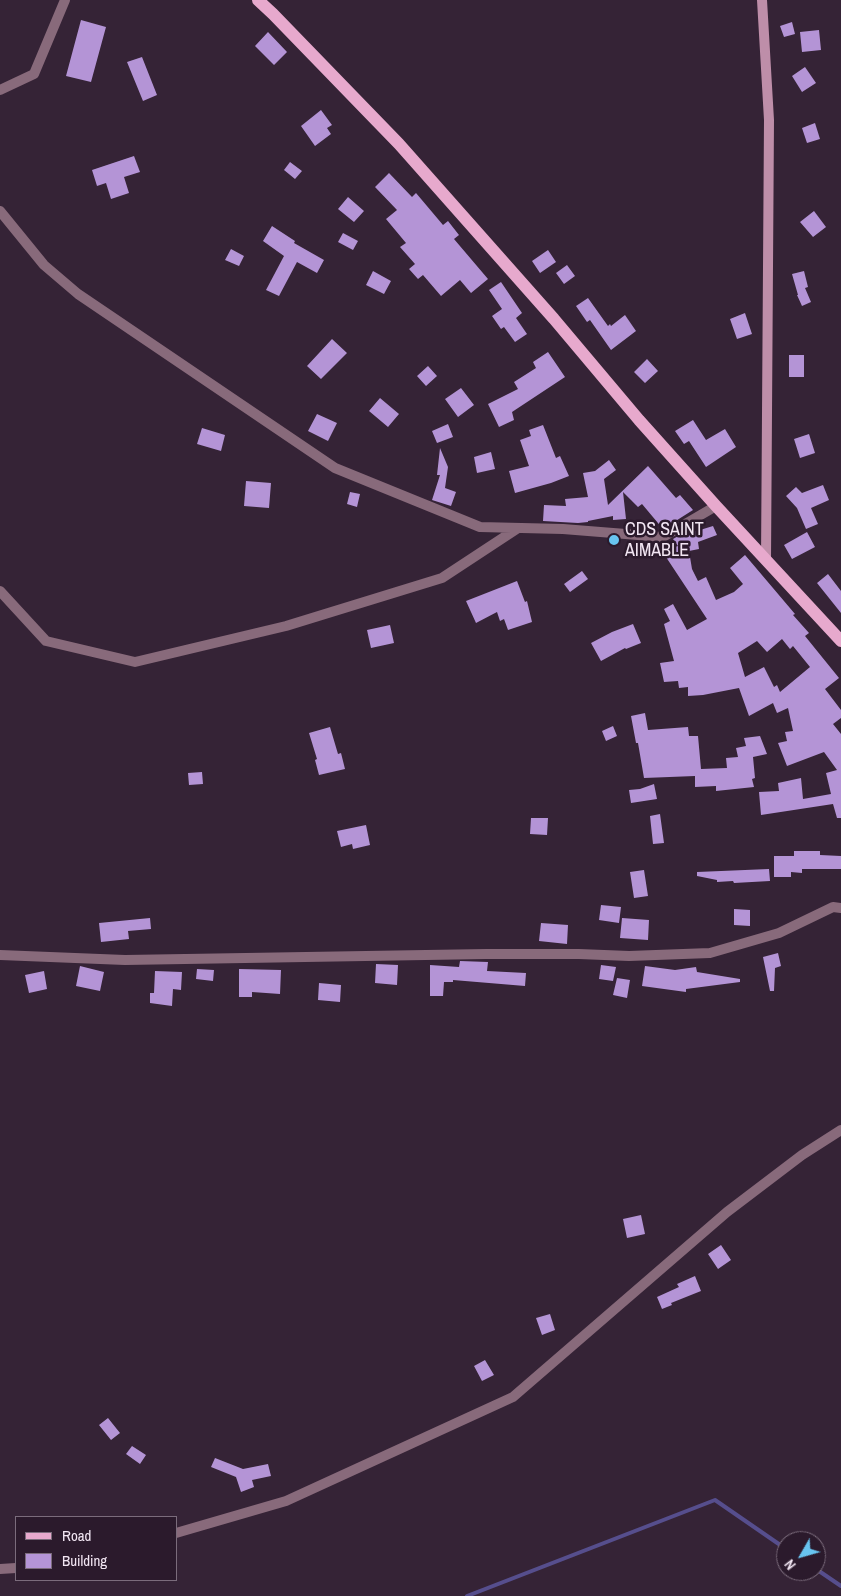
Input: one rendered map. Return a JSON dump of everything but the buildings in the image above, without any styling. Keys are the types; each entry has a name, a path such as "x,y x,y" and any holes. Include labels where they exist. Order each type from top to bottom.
{"main road":[{"path":"258,0 405,151 481,235 639,420 841,641"},
{"path":"762,0 769,120 766,559"}],"street":[{"path":"0,90 34,74 66,0"},
{"path":"0,210 44,266 78,294 335,468 480,527 563,529 663,537 716,506"},
{"path":"0,591 46,641 135,662 286,626 442,578 518,528"},
{"path":"0,955 125,960 486,954 629,956 710,953 779,932 833,907 841,908"},
{"path":"178,1532 286,1502 513,1397 727,1212 802,1154 841,1130"},
{"path":"0,1569 15,1568"}],"waterway":[{"path":"467,1596 715,1500 776,1542"},
{"path":"826,1576 841,1586"}],"place":[{"name":"CDS SAINT AIMABLE","path":"614,540"}]}
